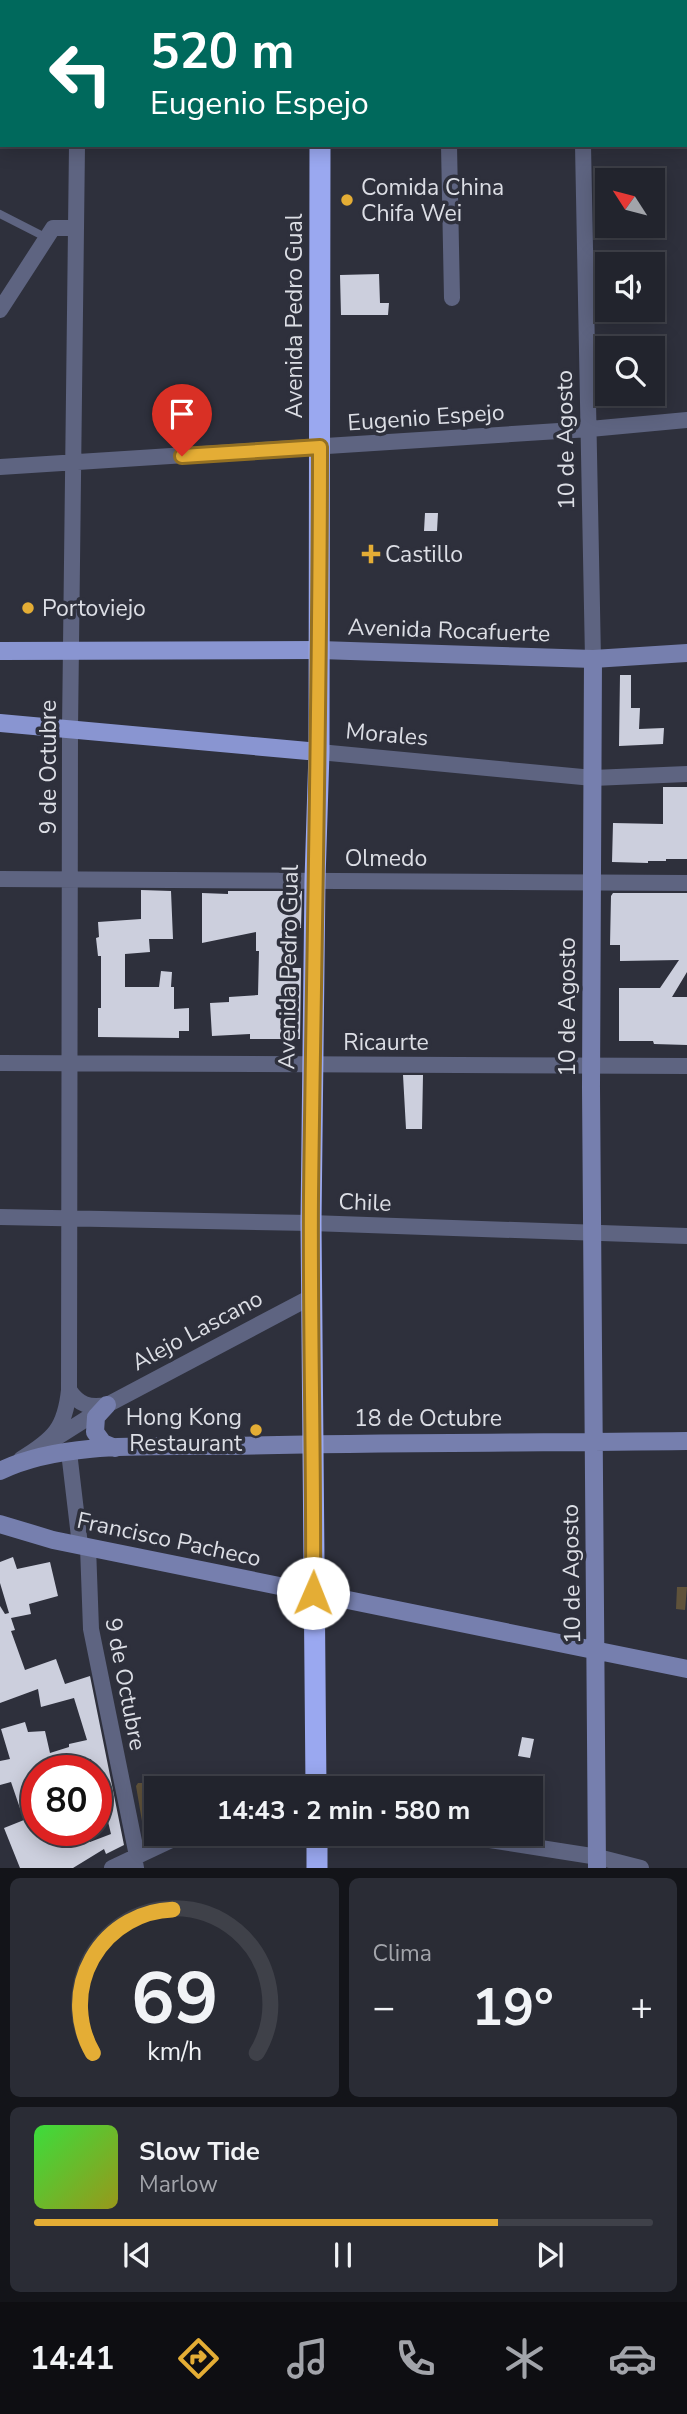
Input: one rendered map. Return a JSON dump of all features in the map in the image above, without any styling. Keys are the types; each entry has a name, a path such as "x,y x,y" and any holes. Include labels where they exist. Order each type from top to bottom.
{"highway":[{"name":"Avenida Pedro Gual","path":"316,1776 311,1223 314,880 320,650 320,147"},
{"path":"317,1846 317,1868"}],"main road":[{"name":"Avenida Rocafuerte","path":"0,651 320,650"},
{"name":"Morales","path":"0,723 319,752"}],"street":[{"name":"9 de Octubre","path":"69,1390 70,729 77,147"},
{"path":"449,147 452,298"},
{"name":"10 de Agosto","path":"583,147 593,659 591,1066 597,1862"},
{"path":"0,310 53,228 75,228"},
{"name":"Eugenio Espejo","path":"0,467 590,429 687,420"},
{"name":"Avenida Rocafuerte","path":"320,650 593,659 687,653"},
{"name":"Morales","path":"319,752 593,778 687,774"},
{"name":"Olmedo","path":"0,879 687,883"},
{"name":"Ricaurte","path":"0,1063 687,1066"},
{"name":"Chile","path":"0,1217 311,1223 687,1236"},
{"name":"Alejo Lascano","path":"1,1471 107,1405 311,1297"},
{"path":"69,1390 76,1400 85,1406 107,1405"},
{"name":"Alejo Lascano","path":"47,1443 64,1419 69,1390"},
{"path":"107,1405 96,1417 95,1432 103,1443 115,1448"},
{"name":"18 de Octubre","path":"1,1471 69,1452 115,1448 687,1441"},
{"name":"9 de Octubre","path":"69,1452 84,1546 91,1629 136,1860"},
{"path":"0,1524 53,1540"},
{"path":"0,1537 53,1540"},
{"name":"Francisco Pacheco","path":"53,1540 687,1669"},
{"path":"112,1868 136,1860 162,1846"},
{"path":"514,1846 641,1868"}],"lane":[{"path":"0,214 47,238"}],"shaded area":[{"path":"677,1587 687,1587 685,1610 676,1609"},
{"path":"138,1783 144,1783 144,1833 136,1786"}],"building":[{"path":"379,274 380,303 389,303 388,315 341,315 340,275"},
{"path":"425,513 438,513 437,531 424,531"},
{"path":"620,675 631,675 631,708 640,708 639,729 664,728 663,744 619,746"},
{"path":"663,787 687,787 687,859 666,859 648,863 612,862 613,823 663,824"},
{"path":"141,890 171,891 173,939 149,939 150,952 125,954 125,987 159,987 161,971 172,972 174,1009 189,1008 189,1031 179,1031 179,1038 98,1037 101,956 98,956 96,938 99,937 98,922 141,919"},
{"path":"228,891 302,891 301,928 290,928 291,968 301,968 300,1039 250,1039 250,1034 212,1036 210,1003 229,1002 229,997 258,995 259,951 256,951 256,932 202,943 202,893 228,894"},
{"path":"613,893 687,893 687,972 672,997 687,997 687,1045 619,1041 619,988 660,988 679,960 620,961 620,945 610,945"},
{"path":"403,1075 423,1075 422,1129 406,1129"},
{"path":"13,1557 17,1569 50,1562 58,1596 29,1604 31,1614 11,1618 15,1630 11,1631 25,1670 56,1659 65,1684 90,1676 106,1755 21,1755 21,1811 11,1782 0,1785 0,1761 10,1759 1,1729 25,1722 28,1732 45,1731 50,1753 69,1747 69,1744 87,1740 74,1698 41,1707 38,1689 0,1703 0,1606 5,1614 9,1613 0,1583 0,1562"},
{"path":"522,1737 534,1739 530,1758 518,1756"},
{"path":"112,1785 124,1845 106,1854 104,1849 73,1868 20,1868 4,1828 21,1821 21,1846 112,1846"}],"place":[{"name":"Comida China Chifa Wei","path":"347,200"},
{"name":"Castillo","path":"371,554"},
{"name":"Portoviejo","path":"28,608"},
{"name":"Hong Kong Restaurant","path":"256,1430"}],"route":[{"path":"182,456 320,447 319,752 314,880 311,1223 313,1593"}]}
